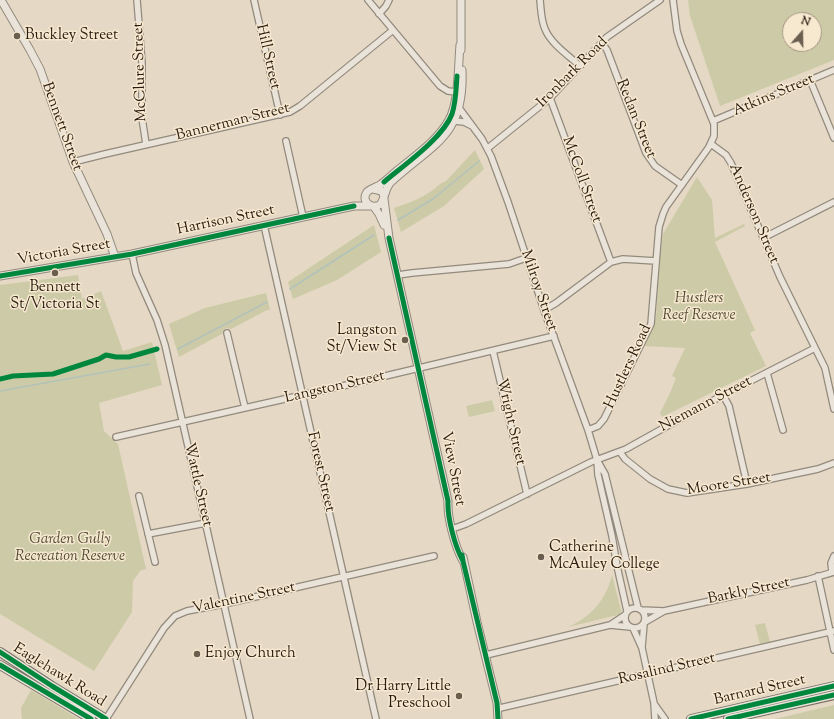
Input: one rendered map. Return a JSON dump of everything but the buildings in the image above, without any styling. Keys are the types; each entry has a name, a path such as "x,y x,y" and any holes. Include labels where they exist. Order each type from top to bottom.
{"main road":[{"name":"Eaglehawk Road","path":"0,652 106,719"},
{"path":"10,659 10,671"},
{"name":"Eaglehawk Road","path":"0,665 91,719"},
{"name":"Barnard Street","path":"691,719 834,686"},
{"name":"Barnard Street","path":"728,719 834,695"},
{"path":"716,714 765,706 770,709"}],"street":[{"name":"McClure Street","path":"137,0 142,67 142,118 146,144"},
{"name":"Hill Street","path":"254,0 280,114"},
{"path":"368,0 440,86 448,91 456,92"},
{"path":"379,14 389,0"},
{"path":"460,45 462,83 459,108 454,117 439,142 390,183 379,206 372,206 367,202 366,196 368,191 384,182 432,141 454,117 460,45 461,0"},
{"path":"540,0 543,25 547,34 580,66"},
{"name":"Ironbark Road","path":"488,148 550,98 607,37 660,0"},
{"path":"673,0 677,31 681,44 713,122 714,131 711,144"},
{"name":"Bennett Street","path":"4,1 40,69 73,162 107,234 115,257"},
{"name":"Bannerman Street","path":"73,162 290,112 298,108 393,30"},
{"name":"Redan Street","path":"602,43 608,50 646,153 655,166 682,185"},
{"name":"Atkins Street","path":"713,122 834,70"},
{"path":"810,80 834,138"},
{"name":"McColl Street","path":"550,98 611,262"},
{"name":"Milroy Street","path":"459,108 488,148 508,202 544,310 588,430 597,460"},
{"path":"454,117 472,126"},
{"path":"286,141 304,217"},
{"name":"Hustlers Road","path":"588,430 600,424 604,419 651,324 659,227 663,214 711,144"},
{"name":"Anderson Street","path":"711,144 726,155 731,163 784,285 825,368 834,409"},
{"path":"374,188 382,191 384,198"},
{"name":"Harrison Street","path":"325,212 344,204 357,202 366,196"},
{"name":"View Street","path":"384,198 389,238 448,501 448,508 455,528 459,555 463,561 486,655 504,719"},
{"path":"763,238 834,202"},
{"name":"Harrison Street","path":"132,254 354,206 372,206"},
{"name":"View Street","path":"372,206 379,214 389,238"},
{"name":"Forest Street","path":"264,225 376,719"},
{"name":"Victoria Street","path":"0,276 132,254"},
{"name":"Wattle Street","path":"132,254 136,273 162,331 250,719"},
{"path":"398,275 509,264 526,258"},
{"path":"544,310 556,303 611,262 623,259 656,261"},
{"path":"227,333 245,408"},
{"name":"Langston Street","path":"116,437 419,369 554,336"},
{"name":"Niemann Street","path":"597,460 620,452 722,395 815,348"},
{"name":"Wright Street","path":"494,351 527,494"},
{"path":"767,373 783,430"},
{"path":"722,395 729,406 747,484"},
{"name":"Moore Street","path":"620,452 625,459 650,479 668,489 677,492 694,493 747,484 827,466 834,463"},
{"path":"455,528 597,460"},
{"path":"597,460 605,474 640,609 645,615 642,648"},
{"path":"597,460 598,475 612,536 626,613 625,622 631,628 642,648 654,703 655,719"},
{"name":"Moore Street","path":"827,466 834,466"},
{"path":"139,496 155,562"},
{"path":"148,534 206,523"},
{"name":"Valentine Street","path":"106,719 168,623 175,616 184,612 434,556"},
{"path":"833,572 832,563 834,556"},
{"name":"Barkly Street","path":"640,609 664,611 833,572"},
{"path":"818,576 832,632 834,650"},
{"path":"610,625 632,608 640,609"},
{"name":"Barkly Street","path":"644,623 664,611"},
{"path":"486,655 610,625 639,628 644,623"},
{"name":"Rosalind Street","path":"499,705 648,674 832,632"},
{"path":"654,703 665,719"},
{"name":"View Street","path":"498,719 499,705"}],"green space":[{"path":"688,0 834,0 834,60 720,106 690,16"},
{"path":"475,150 484,169 444,206 401,232 394,208 422,197 446,181"},
{"name":"Hustlers Reef Reserve","path":"697,177 712,200 715,238 744,224 745,226 715,242 755,330 750,333 766,366 662,417 660,413 676,378 672,376 685,348 644,346 656,318 663,234"},
{"path":"374,225 381,252 337,280 293,299 288,282"},
{"name":"Garden Gully Recreation Reserve","path":"78,275 82,299 101,291 123,351 152,342 162,385 99,403 104,431 118,444 146,569 140,571 133,581 132,612 94,671 0,614 0,285"},
{"path":"266,293 270,310 267,310 231,329 226,328 223,330 222,334 179,357 169,324 205,308"},
{"path":"492,400 495,411 469,417 466,406"},
{"path":"612,575 622,614 568,627 584,618 602,600"},
{"path":"765,623 770,642 760,644 755,625"},
{"path":"31,690 79,719 22,719 21,708"},
{"path":"834,705 834,719 775,719"}],"waterway":[{"path":"398,220 433,199 479,161"},
{"path":"290,289 374,235"},
{"path":"178,349 267,302"},
{"path":"0,391 150,364"}],"cycle path":[{"path":"384,182 432,142 447,123 452,114 454,105 457,76"},
{"path":"0,276 132,254 354,206"},
{"path":"389,238 448,501 452,532 463,561"},
{"path":"0,379 13,376 53,374 99,359 106,355 129,357 157,349"},
{"path":"462,555 497,703 498,719"},
{"path":"0,652 106,719"},
{"path":"0,665 91,719"},
{"path":"691,719 834,686"},
{"path":"728,719 834,695"}],"place":[{"name":"Buckley Street","path":"17,36"},
{"name":"Bennett St/Victoria St","path":"55,273"},
{"name":"Langston St/View St","path":"405,340"},
{"name":"Catherine McAuley College","path":"541,557"},
{"name":"Enjoy Church","path":"197,654"},
{"name":"Dr Harry Little Preschool","path":"459,696"}]}
